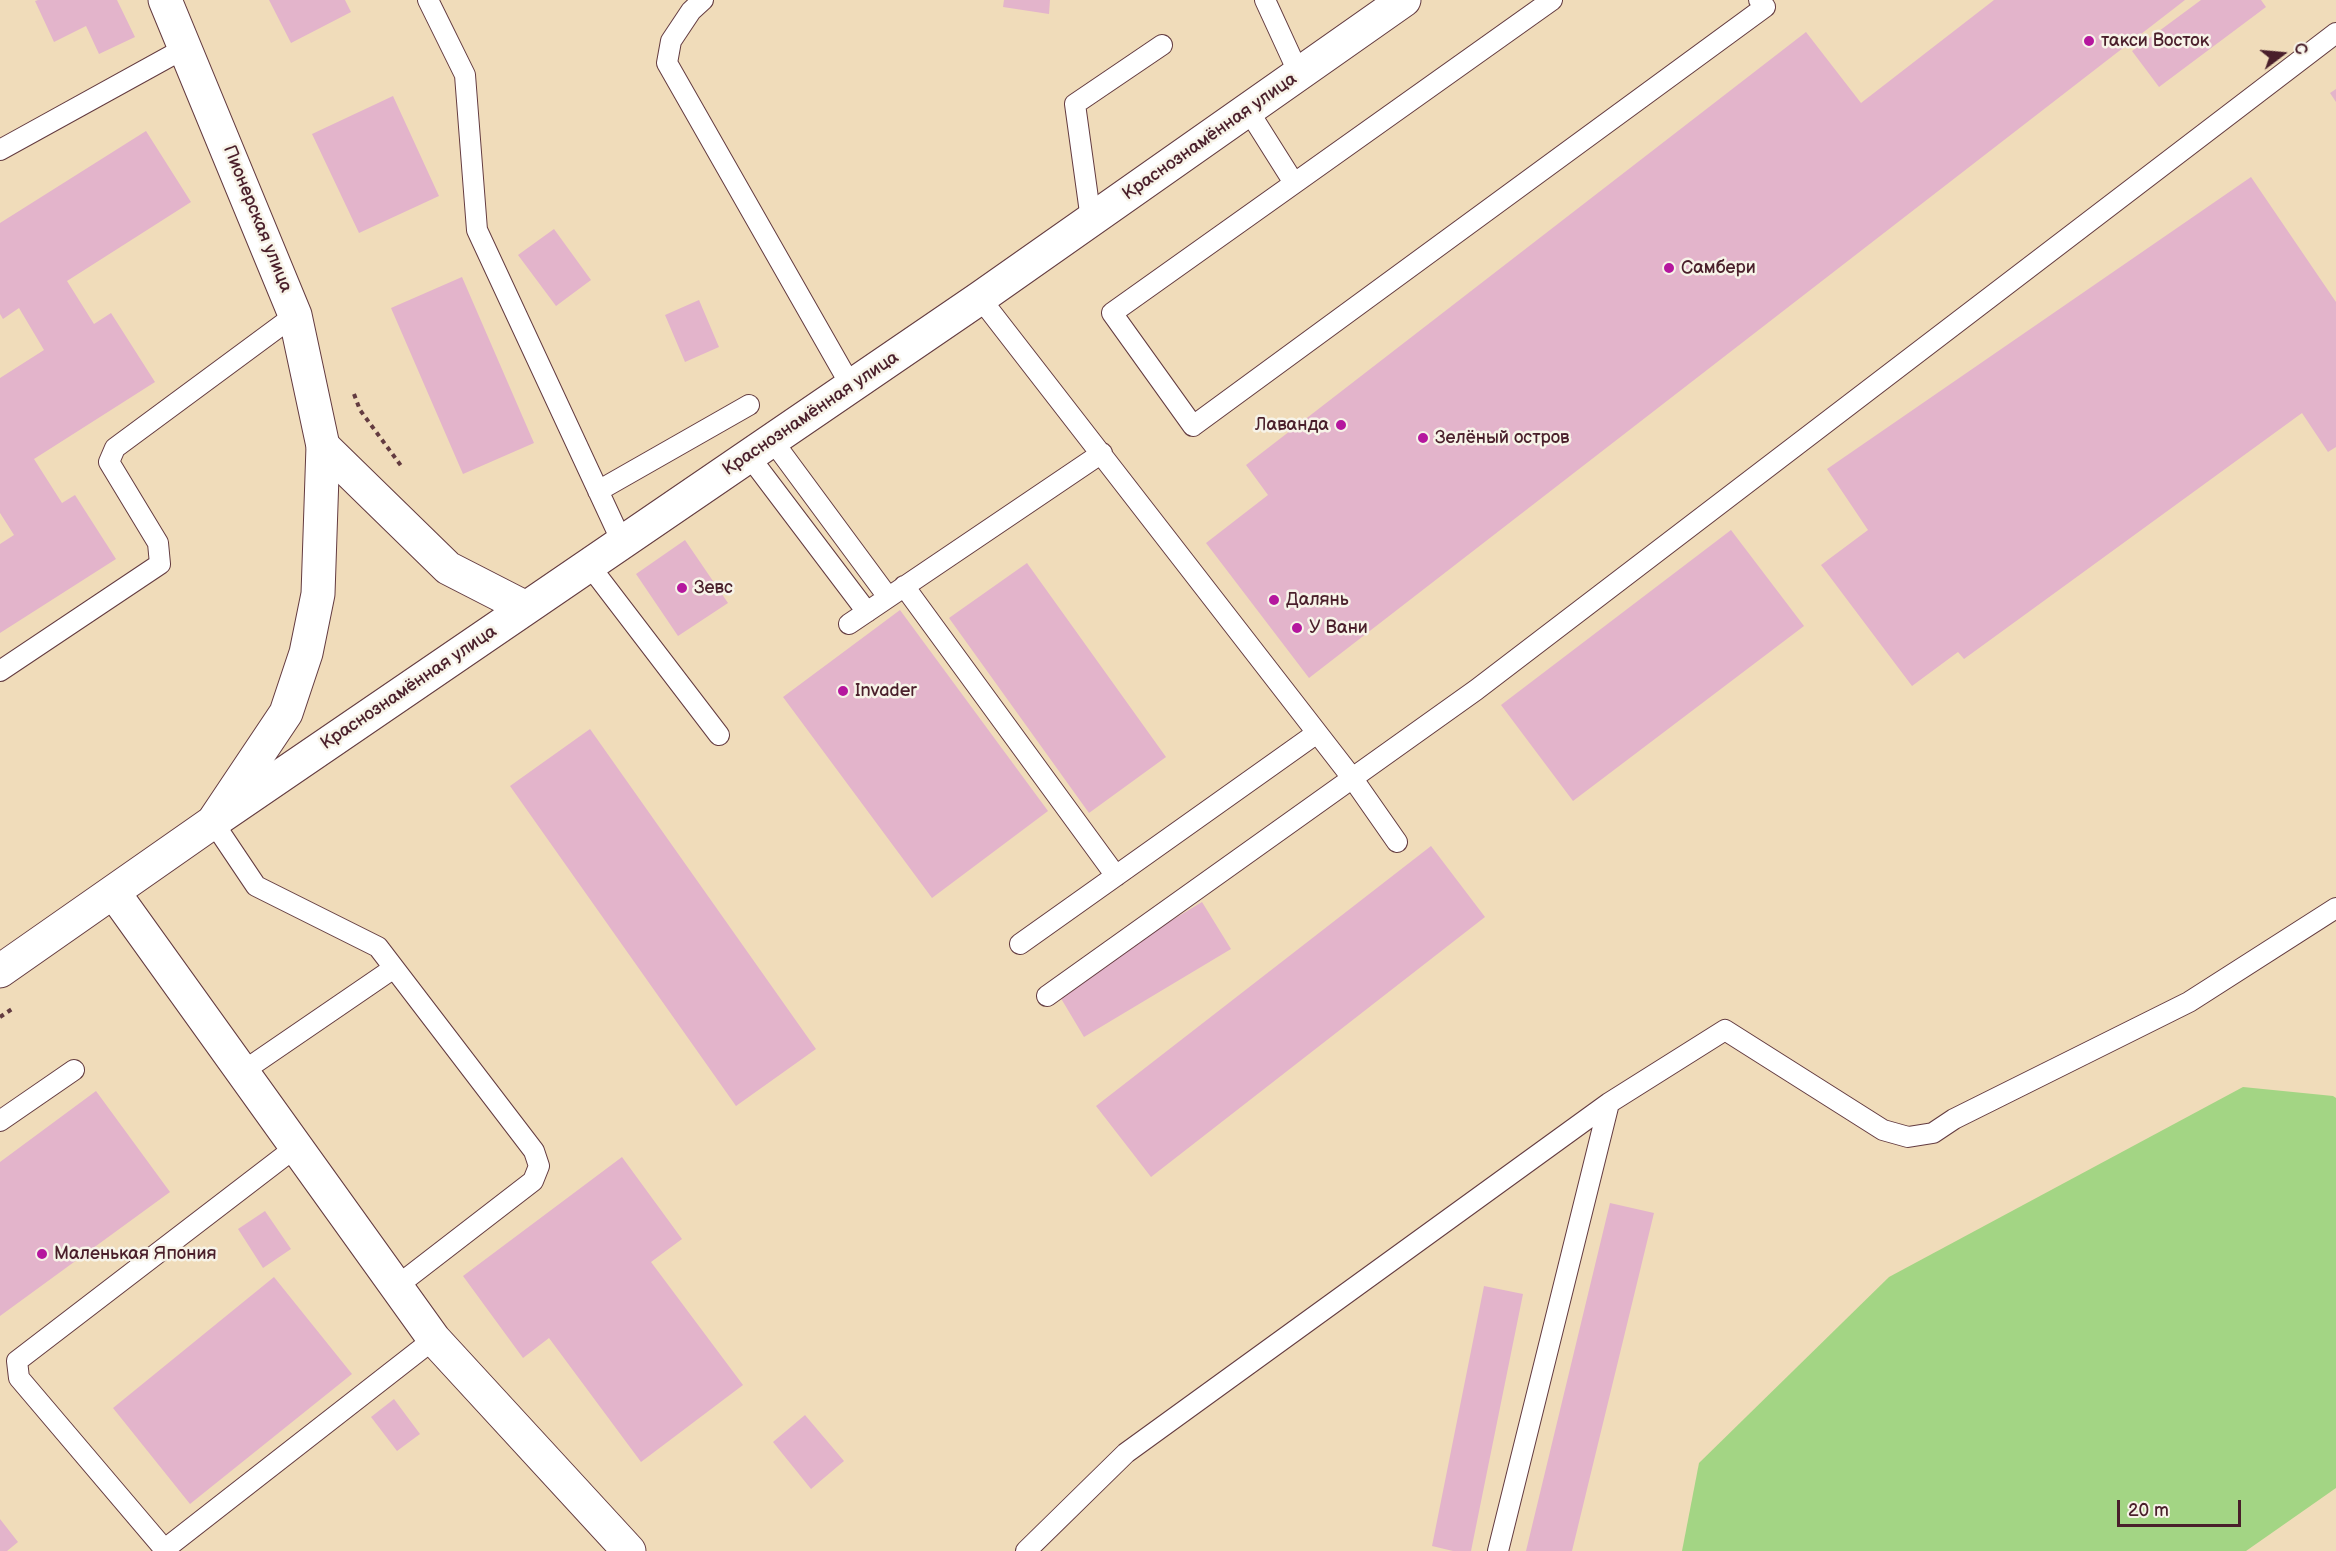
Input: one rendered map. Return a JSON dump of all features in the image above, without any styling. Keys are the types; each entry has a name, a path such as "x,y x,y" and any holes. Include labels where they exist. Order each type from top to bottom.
{"main road":[{"name":"Пионерская улица","path":"165,0 296,315 323,446 318,594 306,653 286,713"},
{"name":"Краснознамённая улица","path":"0,971 213,822 980,298 1404,0"},
{"path":"323,446 448,568 526,608"},
{"name":"Краснознамённая улица","path":"213,822 286,713"},
{"path":"114,893 434,1338 629,1551"}],"lane":[{"path":"428,0 465,75 477,230 622,542"},
{"path":"703,0 691,11 671,41 667,63 851,386"},
{"path":"1265,0 1299,74"},
{"path":"1552,0 1112,313 1193,426 1765,7 1760,0"},
{"path":"1047,996 1476,690 2336,33"},
{"path":"1091,220 1075,104 1162,45"},
{"path":"0,150 185,48"},
{"path":"1248,110 1294,183"},
{"path":"980,298 1353,779 1397,842"},
{"path":"0,671 160,564 158,543 109,462 115,448 296,315"},
{"path":"598,491 748,405"},
{"path":"761,448 896,592 1116,876"},
{"path":"761,448 867,612"},
{"path":"849,624 1102,453"},
{"path":"589,565 719,735"},
{"path":"1020,944 1317,733"},
{"path":"213,822 256,886 378,947 534,1151 539,1166 533,1181 397,1286"},
{"path":"1026,1551 1126,1453 1609,1103 1725,1030 1883,1130 1908,1137 1933,1133 1954,1119 2189,1002 2336,908"},
{"path":"242,1072 394,968"},
{"path":"0,1121 74,1070"},
{"path":"1498,1551 1609,1103"},
{"path":"296,1147 17,1361 19,1378 165,1550 434,1338"}],"path":[{"path":"351,388 360,410 407,473"}],"green space":[{"path":"2243,1087 2336,1098 2336,1488 2246,1551 1682,1551 1699,1463 1889,1277"}],"building":[{"path":"117,0 135,37 99,54 86,26 54,42 35,1"},
{"path":"269,0 345,0 351,12 291,43"},
{"path":"1004,0 1050,0 1049,14 1003,7"},
{"name":"Самбери","path":"1994,0 2185,0 1309,678 1206,543 1268,495 1246,465 1806,32 1861,103"},
{"path":"2201,0 2261,0 2266,7 2159,87 2132,51"},
{"path":"2336,89 2336,102 2330,93"},
{"path":"393,96 439,196 359,233 312,134"},
{"path":"146,131 191,202 67,281 94,324 111,313 155,382 34,459 62,503 75,495 116,559 0,633 0,544 14,535 0,513 0,378 44,350 19,308 3,319 0,314 0,223"},
{"path":"2251,177 2336,302 2336,447 2328,452 2302,413 1964,659 1958,652 1912,686 1821,565 1868,530 1827,469"},
{"path":"554,229 591,280 556,306 518,255"},
{"path":"462,277 534,443 463,474 391,308"},
{"path":"699,300 719,347 685,362 665,315"},
{"path":"1731,530 1804,626 1573,801 1501,705"},
{"name":"Зевс","path":"685,540 728,603 678,636 636,574"},
{"path":"1027,563 1166,757 1089,813 949,618"},
{"path":"900,610 1048,811 932,898 783,697"},
{"path":"590,729 816,1049 736,1106 510,786"},
{"path":"1431,846 1485,917 1151,1177 1096,1106"},
{"path":"1202,902 1231,949 1084,1037 1056,990"},
{"name":"Маленькая Япония","path":"96,1091 170,1192 0,1316 0,1162"},
{"path":"622,1157 682,1239 651,1262 743,1385 641,1462 549,1338 523,1358 463,1276"},
{"path":"1610,1203 1654,1213 1572,1551 1526,1551"},
{"path":"265,1211 291,1249 263,1268 238,1229"},
{"path":"274,1277 352,1374 190,1504 113,1408"},
{"path":"1484,1286 1523,1294 1471,1551 1453,1551 1432,1546"},
{"path":"394,1399 420,1434 397,1451 371,1417"},
{"path":"805,1415 844,1461 811,1489 773,1442"},
{"path":"0,1519 18,1542 7,1551 0,1551"}],"place":[{"name":"такси Восток","path":"2089,41"},
{"name":"Самбери","path":"1669,268"},
{"name":"Лаванда","path":"1341,425"},
{"name":"Зелёный остров","path":"1423,438"},
{"name":"Зевс","path":"682,588"},
{"name":"Далянь","path":"1274,600"},
{"name":"У Вани","path":"1297,628"},
{"name":"Invader","path":"843,691"},
{"name":"Маленькая Япония","path":"42,1254"}]}
